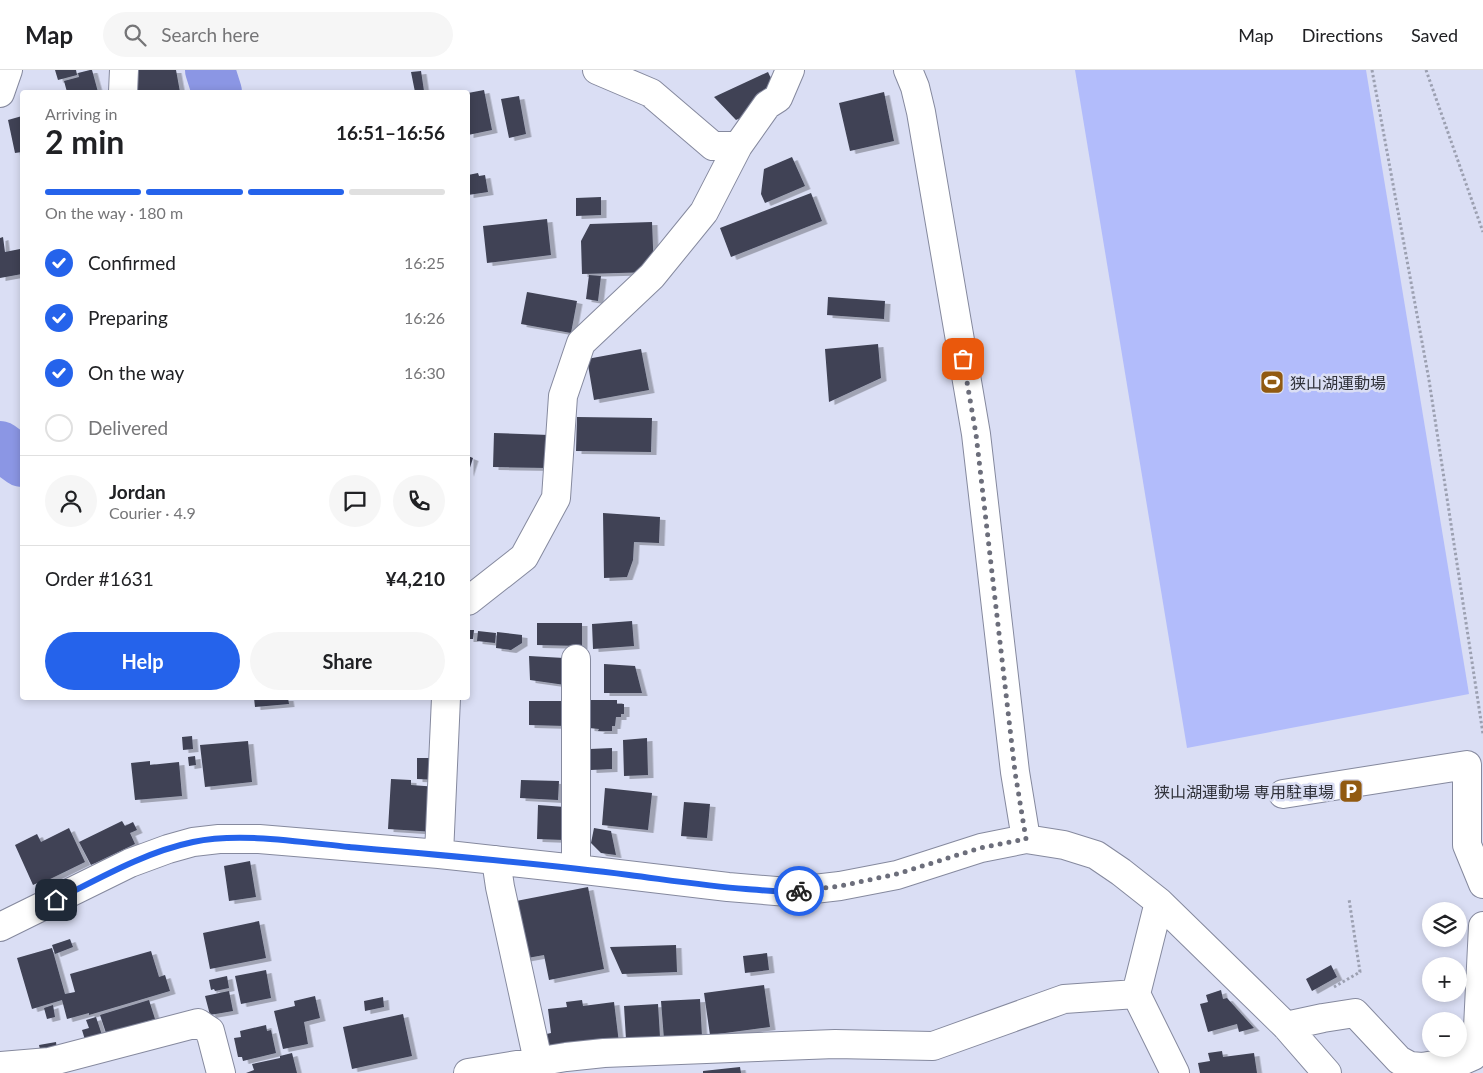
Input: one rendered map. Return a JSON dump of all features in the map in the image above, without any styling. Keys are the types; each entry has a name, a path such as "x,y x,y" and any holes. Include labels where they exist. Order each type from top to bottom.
{"street":[{"path":"0,93 8,70"},
{"path":"123,90 124,70"},
{"path":"596,70 651,93 713,146 738,146"},
{"path":"470,599 524,557 556,498 563,396 581,343 652,276 704,212 738,146 767,105 778,98 790,70"},
{"path":"908,70 915,87 921,112 976,434 1015,772 1026,839"},
{"path":"576,659 576,868"},
{"path":"439,854 446,700"},
{"path":"1283,794 1467,765 1467,845 1483,884"},
{"path":"0,927 130,863 168,849 193,842 219,838 259,839 439,854 576,868 728,887 788,892 840,886 897,874 980,848 1026,839 1064,845 1096,855 1121,872 1159,902 1286,1026 1327,1073"},
{"path":"496,860 500,887 538,1062"},
{"path":"1159,902 1136,994 1175,1073"},
{"path":"1286,1026 1355,1013 1400,1060 1410,1066 1422,1067 1464,1060 1473,1056 1476,1048 1483,926"},
{"path":"468,1073 538,1062 567,1065 604,1053 835,1044 932,1046 1064,999 1136,994"},
{"path":"0,1066 49,1062 198,1023 210,1031 221,1073"}],"path":[{"path":"1372,70 1429,380 1483,734"},
{"path":"1426,70 1483,232"},
{"path":"1323,1018 1321,995 1360,972 1348,899"}],"shaded area":[{"name":"狭山湖運動場","path":"1075,70 1366,70 1469,694 1187,748"}],"building":[{"path":"55,70 76,70 77,75 58,80"},
{"path":"92,70 97,90 66,90 64,81 79,77 78,73"},
{"path":"130,70 176,70 180,90 134,90"},
{"path":"421,71 424,90 415,90 411,72"},
{"path":"768,72 775,87 767,105 736,120 714,97"},
{"path":"484,90 492,130 470,135 470,93"},
{"path":"884,92 894,141 850,151 839,103"},
{"path":"519,96 526,134 509,138 501,99"},
{"path":"20,117 20,152 15,153 8,120"},
{"path":"792,157 805,186 765,203 761,194 764,169"},
{"path":"478,173 479,176 485,175 488,192 470,195 470,175"},
{"path":"811,193 822,221 731,257 720,228"},
{"path":"601,197 601,215 576,216 576,198"},
{"path":"547,219 551,255 487,263 483,226"},
{"path":"652,222 654,272 582,274 581,241 590,224"},
{"path":"3,237 5,252 20,249 20,274 0,278 0,238"},
{"path":"589,275 601,276 598,301 586,299"},
{"path":"527,292 577,301 571,333 521,324"},
{"path":"828,297 885,301 884,319 827,315"},
{"path":"878,344 881,378 829,402 825,349"},
{"path":"641,349 649,390 594,400 587,359"},
{"path":"577,417 652,418 651,452 576,451"},
{"path":"494,433 549,435 548,468 493,467"},
{"path":"470,457 473,458 470,468"},
{"path":"603,513 660,517 659,543 634,542 633,560 627,577 604,578"},
{"path":"632,621 634,646 593,649 592,624"},
{"path":"537,623 582,623 582,646 537,645"},
{"path":"470,630 474,630 473,639 470,639"},
{"path":"478,631 496,633 495,643 477,641"},
{"path":"497,632 522,635 522,643 511,650 496,648"},
{"path":"529,656 564,658 565,685 530,680"},
{"path":"604,664 635,666 642,693 604,693"},
{"path":"254,700 288,700 289,704 255,707"},
{"path":"589,700 617,700 617,704 624,704 624,714 621,714 621,717 616,717 615,726 612,726 612,731 598,731 599,729 589,728"},
{"path":"529,701 566,701 566,726 529,725"},
{"path":"192,736 193,749 183,750 182,737"},
{"path":"647,738 648,775 624,776 623,740"},
{"path":"248,741 252,782 205,787 200,745"},
{"path":"612,748 612,769 591,770 590,749"},
{"path":"195,756 196,765 189,766 188,757"},
{"path":"417,758 440,758 440,780 417,779"},
{"path":"150,761 150,765 179,762 182,796 135,800 131,763"},
{"path":"391,779 411,780 411,785 438,787 435,832 388,829"},
{"path":"521,780 559,781 558,800 520,798"},
{"path":"605,788 652,793 648,830 602,825"},
{"path":"684,802 710,804 707,838 681,836"},
{"path":"538,805 565,807 564,840 537,839"},
{"path":"122,821 125,826 133,822 137,830 130,833 135,844 91,865 79,842"},
{"path":"69,828 85,862 44,882 44,880 33,885 15,845 37,834 41,842"},
{"path":"594,828 611,831 616,855 601,853 591,843"},
{"path":"250,861 256,897 229,901 224,866"},
{"path":"588,887 604,969 549,980 544,955 522,959 511,902"},
{"path":"259,921 266,958 210,969 203,933"},
{"path":"70,939 73,947 55,954 52,945"},
{"path":"676,945 677,972 622,974 610,947"},
{"path":"52,948 65,994 75,992 70,974 151,951 159,977 165,975 170,991 89,1015 89,1013 67,1019 62,1000 32,1009 17,958"},
{"path":"767,953 769,970 745,973 743,956"},
{"path":"1331,965 1337,977 1312,991 1306,979"},
{"path":"266,970 271,998 241,1004 235,976"},
{"path":"227,976 229,988 211,990 209,980"},
{"path":"764,985 770,1027 710,1035 704,993"},
{"path":"1221,990 1223,999 1227,998 1254,1028 1239,1032 1237,1024 1208,1032 1200,1004 1208,1002 1206,995"},
{"path":"229,991 233,1011 210,1015 205,996"},
{"path":"315,996 320,1018 304,1022 308,1044 283,1049 274,1011 295,1006 294,1001"},
{"path":"383,997 384,1007 365,1011 364,1001"},
{"path":"700,999 702,1037 664,1039 661,1001"},
{"path":"149,1000 155,1019 106,1033 100,1015"},
{"path":"582,1000 583,1006 614,1002 619,1043 544,1047 542,1035 551,1033 548,1009 567,1007 566,1002"},
{"path":"658,1004 660,1037 626,1039 624,1006"},
{"path":"53,1005 55,1017 47,1019 44,1008"},
{"path":"403,1014 412,1056 352,1069 343,1027"},
{"path":"96,1017 102,1035 86,1043 82,1030 89,1028 86,1020"},
{"path":"266,1025 267,1031 271,1030 276,1053 243,1061 242,1057 238,1057 234,1038 241,1037 240,1031"},
{"path":"56,1042 57,1050 41,1054 39,1045"},
{"path":"1222,1051 1223,1057 1254,1053 1257,1073 1200,1073 1198,1063 1210,1061 1208,1053"},
{"path":"292,1053 297,1073 246,1073 254,1070 252,1064 280,1058 280,1056"},
{"path":"740,1067 741,1073 703,1073 703,1071"}],"waterway":[{"path":"210,70 216,90"},
{"path":"0,446 20,461"}],"way so far":[{"path":"799,891 840,886 897,874 980,848 1026,839 1015,772 976,434 963,359"}],"place":[{"name":"狭山湖運動場","path":"1272,382"},
{"name":"狭山湖運動場 専用駐車場","path":"1351,791"}],"route":[{"path":"56,900 130,863 168,849 193,842 219,838 259,839 439,854 576,868 728,887 788,892 799,891"}]}
